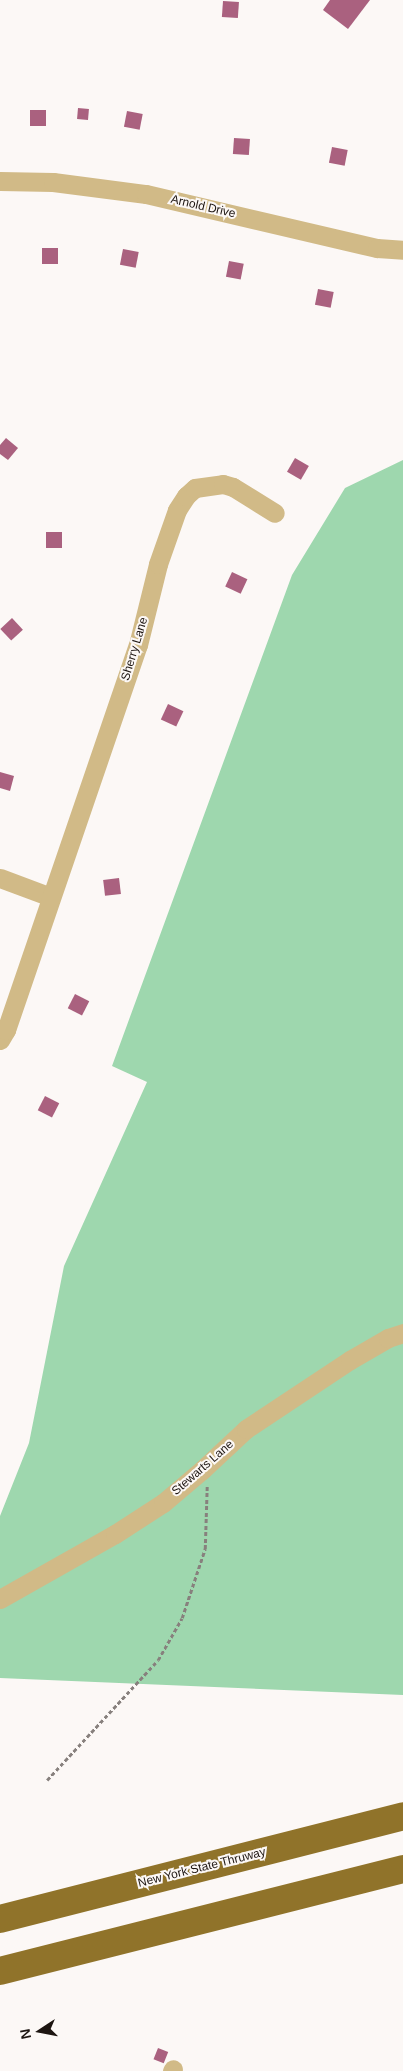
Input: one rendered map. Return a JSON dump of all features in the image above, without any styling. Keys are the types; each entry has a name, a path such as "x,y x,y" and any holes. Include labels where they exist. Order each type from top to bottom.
{"highway":[{"name":"New York State Thruway","path":"0,1919 403,1816"},
{"path":"0,1972 403,1869"}],"street":[{"name":"Arnold Drive","path":"0,181 53,182 146,194 377,248 403,250"},
{"name":"Sherry Lane","path":"0,1040 6,1030 138,645 158,564 177,510 186,496 195,488 223,484 233,487 275,513"},
{"path":"0,878 51,897"},
{"name":"Stewarts Lane","path":"0,1599 115,1534 163,1503 208,1465 246,1429 350,1360 388,1338 403,1332"}],"path":[{"path":"46,1780 158,1660 182,1618 205,1549 208,1465"}],"green space":[{"path":"403,460 403,1695 0,1678 0,1516 29,1443 64,1266 147,1082 112,1066 292,575 345,488"}],"building":[{"path":"330,0 370,0 348,29 323,10"},
{"path":"223,1 239,2 238,18 222,17"},
{"path":"78,108 89,109 88,120 77,119"},
{"path":"30,110 46,110 46,126 30,126"},
{"path":"127,111 143,114 140,130 124,127"},
{"path":"234,138 250,139 249,155 233,154"},
{"path":"332,147 348,150 345,166 329,163"},
{"path":"42,248 58,248 58,264 42,264"},
{"path":"123,249 139,252 136,268 120,265"},
{"path":"229,261 244,264 241,280 226,277"},
{"path":"318,289 334,292 331,308 315,305"},
{"path":"6,438 18,448 8,460 0,454 0,445"},
{"path":"295,458 309,466 301,480 287,472"},
{"path":"46,532 62,532 62,548 46,548"},
{"path":"232,572 247,579 241,594 225,587"},
{"path":"12,618 23,630 11,641 0,629"},
{"path":"168,704 183,711 176,727 161,719"},
{"path":"0,772 14,776 10,791 0,788"},
{"path":"119,878 121,894 105,896 103,880"},
{"path":"75,994 89,1001 82,1016 68,1008"},
{"path":"45,1096 59,1103 52,1118 38,1110"},
{"path":"158,2048 168,2052 164,2063 154,2059"}]}
